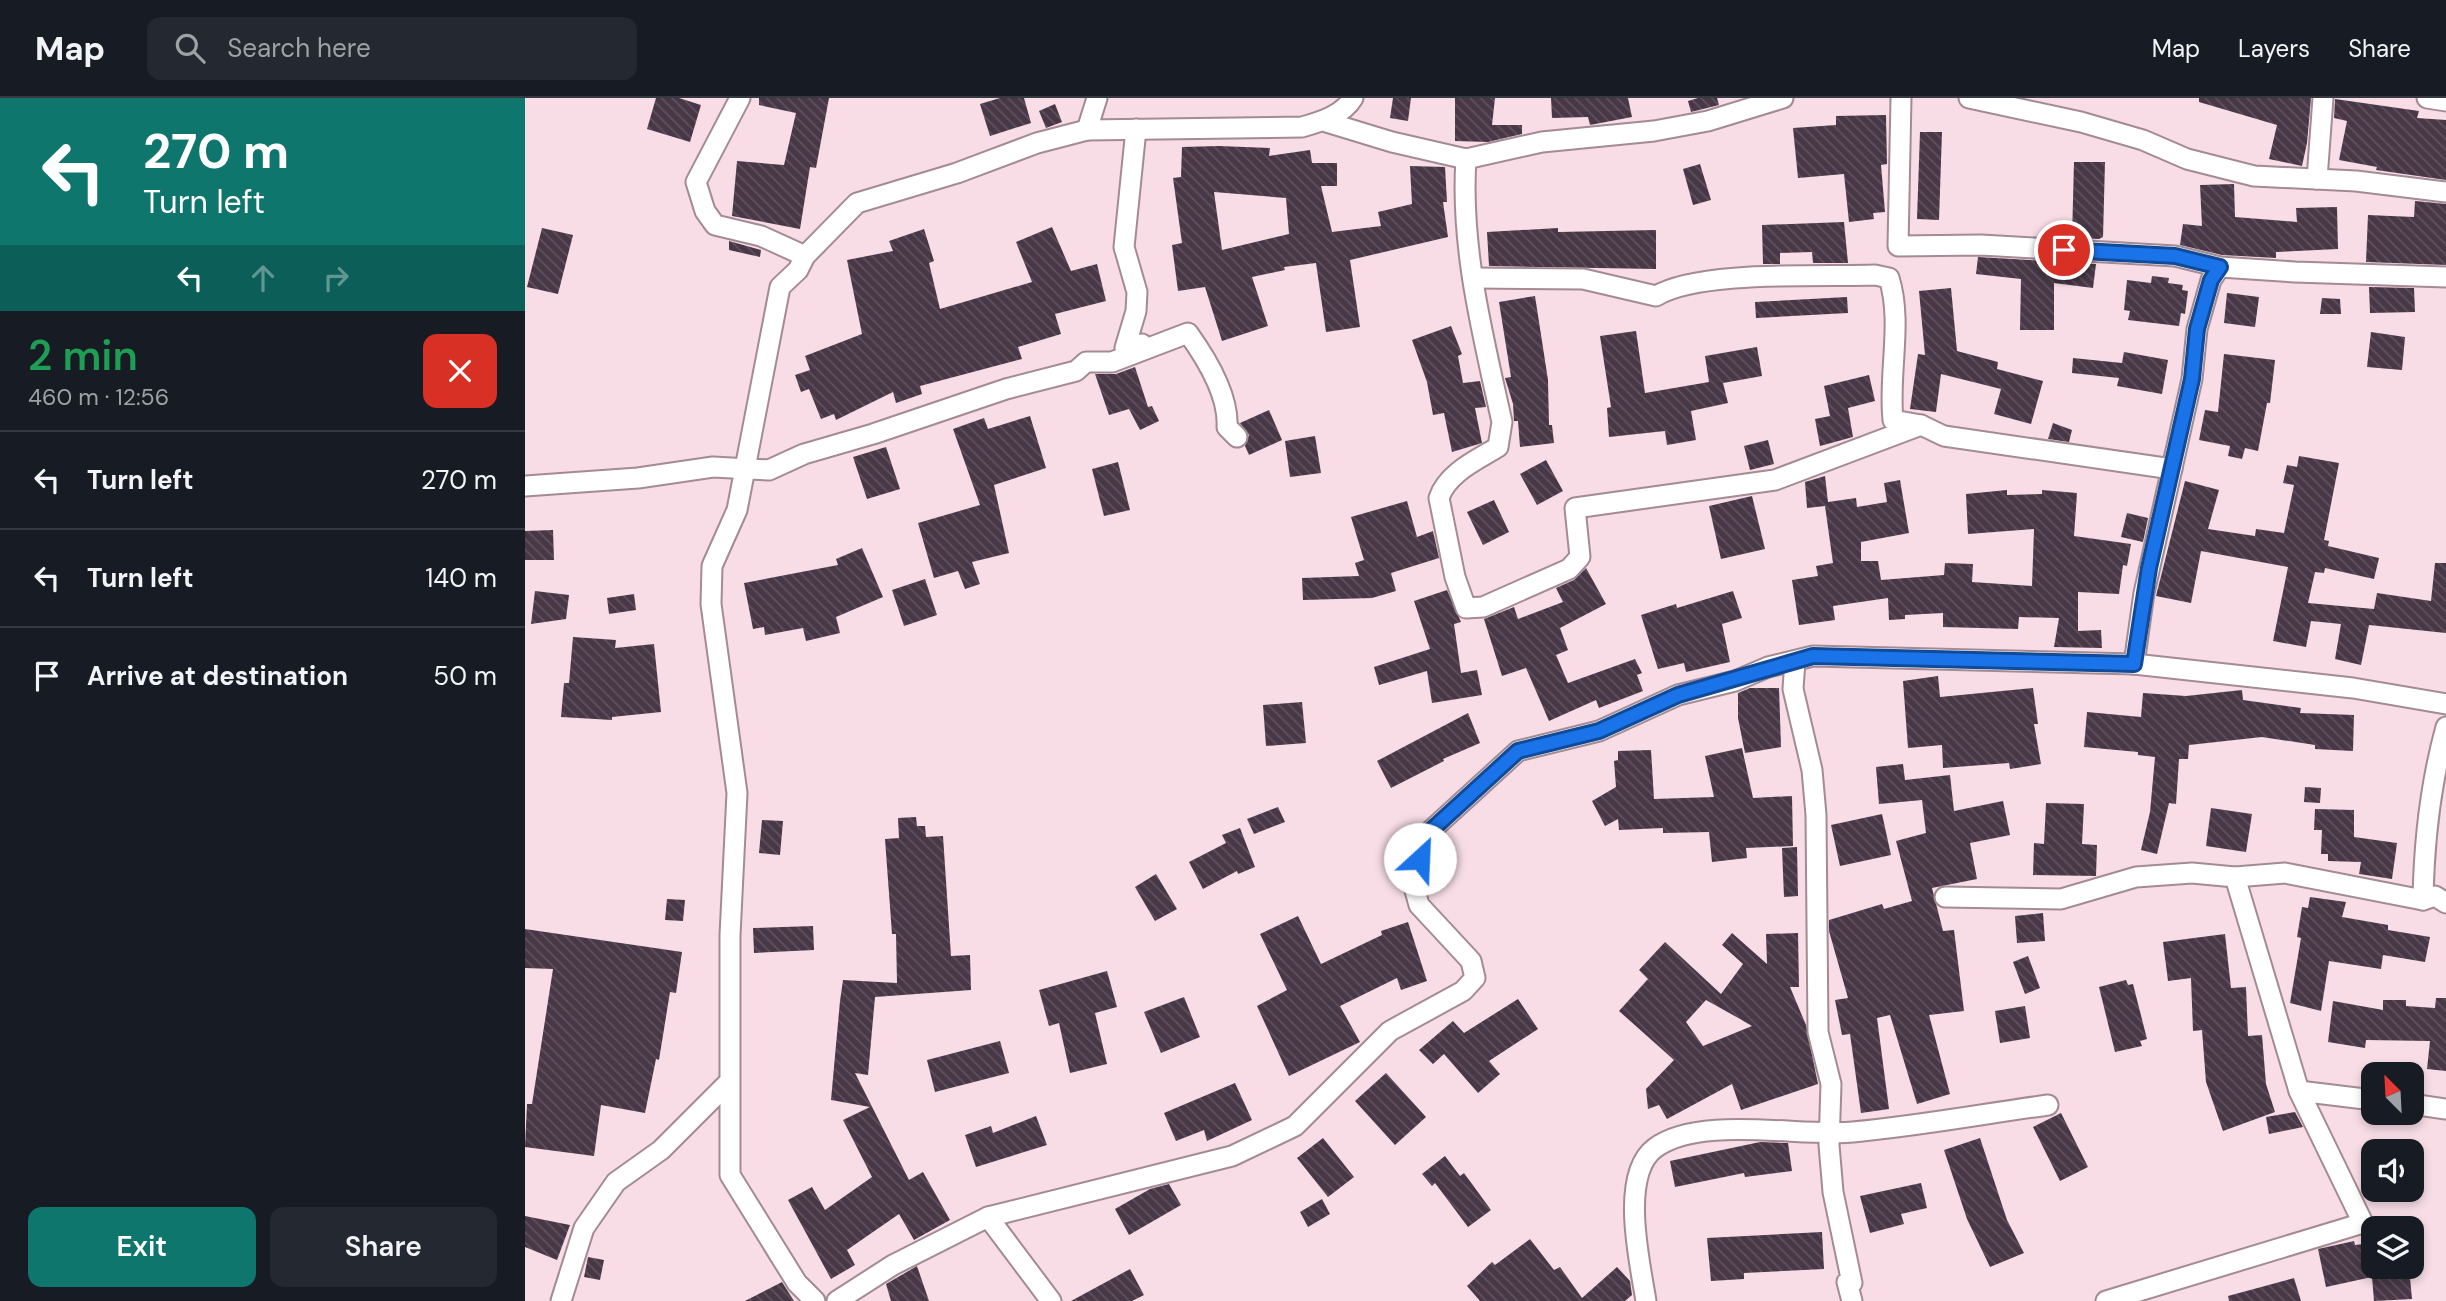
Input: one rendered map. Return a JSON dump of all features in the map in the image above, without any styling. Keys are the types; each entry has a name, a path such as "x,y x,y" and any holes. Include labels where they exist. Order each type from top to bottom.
{"street":[{"path":"740,98 697,182 705,211 715,225 761,236 805,256"},
{"path":"1087,130 1097,98"},
{"path":"815,1301 797,1283 756,1222 730,1175 732,1135 727,1084 737,793 711,604 712,566 737,510 780,286 798,270 805,256 857,203 957,173 1037,143 1087,130 1302,127 1323,121 1349,106 1353,98"},
{"path":"1323,121 1392,142 1466,159 1542,142 1654,131 1708,121 1783,98"},
{"path":"1901,98 1898,246 1981,245 2175,256 2220,267 2446,277"},
{"path":"1969,98 2081,122 2143,140 2187,159 2228,171 2254,176 2317,179 2446,192"},
{"path":"2317,179 2323,98"},
{"path":"2427,98 2446,101"},
{"path":"1136,129 1124,247 1137,292 1136,311 1125,348 1188,333"},
{"path":"1466,159 1463,202 1474,278 1502,422 1498,447 1456,473 1442,488 1439,498 1455,577 1465,608 1483,607 1569,569 1580,557 1575,508 1775,480 1921,425"},
{"path":"2134,664 2144,593 2192,379 2197,329 2211,280 2220,267"},
{"path":"1474,278 1583,279 1656,296 1672,286 1715,280 1875,275 1889,278 1893,317 1890,396 1893,419 1921,425 1944,436 2172,469"},
{"path":"1188,333 1203,354 1228,412 1227,427 1237,437"},
{"path":"525,486 638,478 713,467 745,471 769,470 804,454 885,430 1006,388 1076,371 1086,362 1112,362 1188,333"},
{"path":"837,1301 893,1265 988,1217 1231,1156 1295,1126 1390,1031 1463,991 1475,978 1471,961 1419,905 1413,883 1426,835 1518,751 1599,731 1678,695 1735,681 1768,667 1813,656 2134,664 2353,688 2446,704"},
{"path":"1795,661 1793,690 1812,770 1816,814 1818,1031 1831,1084 1829,1145 1833,1192 1852,1283 1847,1282 1852,1301"},
{"path":"1768,667 1793,690"},
{"path":"2423,900 2425,821 2446,727"},
{"path":"1945,897 2061,899 2136,877 2192,873 2235,877 2285,873 2423,900 2435,896 2446,903"},
{"path":"2106,1301 2364,1223 2299,1091 2235,877"},
{"path":"561,1301 584,1228 616,1182 661,1150 727,1084"},
{"path":"2299,1091 2361,1099"},
{"path":"1646,1301 1634,1227 1639,1170 1654,1148 1692,1131 1850,1132 2048,1105"},
{"path":"2424,1105 2446,1108"},
{"path":"988,1217 1051,1301"}],"building":[{"path":"656,98 679,98 701,105 690,142 647,129"},
{"path":"759,98 829,98 816,168 810,167 800,229 732,216 737,161 784,165 796,113 759,105"},
{"path":"1000,98 1024,98 1031,123 990,136 980,104"},
{"path":"1393,98 1411,98 1408,121 1390,118"},
{"path":"1455,98 1495,98 1492,125 1522,125 1522,134 1488,142 1455,141"},
{"path":"1551,98 1628,98 1632,117 1590,125 1588,117 1552,118"},
{"path":"1717,98 1719,105 1691,112 1688,101"},
{"path":"2199,98 2311,98 2302,166 2269,159 2277,125 2199,102"},
{"path":"2335,99 2419,111 2417,118 2446,120 2446,180 2376,170 2377,167 2339,160 2347,121 2334,118"},
{"path":"1055,104 1062,122 1046,128 1039,111"},
{"path":"1886,115 1887,164 1881,165 1885,212 1873,213 1874,219 1849,222 1844,174 1798,178 1793,128 1836,125 1836,116"},
{"path":"1920,132 1942,132 1939,220 1917,219"},
{"path":"1182,147 1270,148 1269,156 1310,150 1312,163 1337,163 1337,186 1321,186 1332,232 1381,226 1378,212 1412,204 1410,166 1445,167 1447,202 1443,202 1448,237 1350,260 1360,327 1326,332 1316,263 1284,267 1285,270 1252,277 1268,326 1222,341 1205,287 1178,291 1172,245 1182,243 1173,178 1181,177","holes":["1214,192 1286,198 1289,234 1222,250"]},
{"path":"2074,162 2105,162 2103,237 2099,239 2072,238"},
{"path":"1700,164 1711,200 1693,205 1683,169"},
{"path":"2234,184 2235,217 2297,222 2296,208 2337,207 2338,249 2276,252 2276,258 2222,255 2180,245 2183,224 2202,226 2200,185"},
{"path":"2415,201 2446,204 2446,265 2366,262 2368,215 2414,217"},
{"path":"1844,222 1848,263 1813,263 1812,252 1780,253 1780,264 1763,264 1762,225"},
{"path":"1052,227 1071,271 1097,264 1106,301 1055,314 1061,334 1018,347 1022,359 920,386 922,394 896,403 893,392 836,420 834,414 821,419 809,389 801,392 795,375 810,370 805,356 862,334 847,260 893,251 889,241 924,229 934,261 929,263 940,309 1032,282 1016,242"},
{"path":"542,228 573,235 558,294 527,287"},
{"path":"1558,228 1558,232 1656,230 1656,269 1489,266 1487,232"},
{"path":"729,241 761,250 760,257 729,250"},
{"path":"1978,257 2096,264 2093,288 2054,283 2054,330 2020,330 2021,279 1976,274"},
{"path":"2152,276 2169,278 2168,283 2183,285 2182,290 2188,291 2185,314 2181,313 2179,326 2128,320 2130,311 2124,310 2127,280 2151,283"},
{"path":"2369,287 2414,288 2415,312 2370,313"},
{"path":"1951,288 1957,351 1998,362 1997,369 2043,381 2031,424 1994,414 2001,389 1941,374 1936,412 1910,409 1918,354 1925,355 1919,291"},
{"path":"2227,293 2259,297 2255,327 2224,323"},
{"path":"1535,296 1548,380 1549,425 1552,425 1554,443 1520,447 1518,421 1514,421 1513,404 1505,378 1511,377 1499,302"},
{"path":"1847,297 1848,313 1756,318 1755,302"},
{"path":"2322,298 2340,299 2341,314 2320,314"},
{"path":"1451,326 1462,354 1458,356 1463,383 1480,381 1486,407 1475,408 1482,443 1452,452 1444,413 1433,415 1427,382 1412,340"},
{"path":"1636,331 1645,393 1709,382 1705,356 1757,347 1762,376 1723,383 1728,403 1691,411 1696,440 1667,445 1665,431 1609,437 1607,408 1611,407 1600,336"},
{"path":"2371,332 2405,337 2402,370 2367,367"},
{"path":"2124,352 2168,360 2162,394 2117,386 2119,378 2072,373 2073,358 2122,363"},
{"path":"2224,354 2275,360 2270,403 2267,403 2258,451 2245,448 2242,459 2228,456 2230,446 2199,440 2205,410 2218,412"},
{"path":"1135,367 1148,407 1152,406 1159,421 1140,430 1129,409 1109,415 1095,374 1116,374"},
{"path":"1869,375 1875,401 1848,408 1853,437 1820,446 1815,419 1830,416 1824,386"},
{"path":"1269,410 1282,440 1249,455 1245,446 1249,435 1240,423"},
{"path":"1030,416 1046,468 994,485 1009,553 972,562 980,584 965,589 958,571 934,578 918,523 980,505 953,429 984,418 988,429"},
{"path":"2053,423 2072,430 2069,442 2048,439"},
{"path":"1315,436 1321,473 1290,477 1285,441"},
{"path":"1768,440 1774,464 1750,470 1744,446"},
{"path":"886,447 900,489 867,499 853,457"},
{"path":"2299,456 2339,463 2324,540 2329,541 2328,546 2379,558 2374,579 2325,568 2324,573 2315,572 2308,603 2374,609 2377,593 2431,601 2435,563 2446,563 2446,633 2369,625 2361,665 2335,659 2341,624 2311,621 2306,647 2273,641 2288,567 2201,551 2191,603 2156,596 2185,481 2219,490 2208,529 2255,536 2256,529 2284,533 2294,485 2283,483 2287,465 2297,467"},
{"path":"1546,460 1563,491 1537,505 1520,474"},
{"path":"1118,462 1130,510 1104,516 1092,469"},
{"path":"1825,476 1828,502 1856,498 1857,507 1887,502 1884,483 1900,480 1909,533 1861,542 1861,561 1878,561 1881,580 1944,575 1945,563 1973,564 1972,582 2032,586 2034,529 1968,534 1966,494 2007,490 2007,495 2042,494 2042,490 2077,493 2074,536 2131,544 2127,566 2123,565 2119,594 2078,592 2078,631 2101,630 2102,648 2054,647 2059,618 2019,617 2018,629 1943,627 1943,613 1905,615 1905,619 1889,620 1888,598 1833,606 1835,620 1799,625 1792,580 1818,576 1816,566 1833,563 1825,506 1807,508 1805,482"},
{"path":"1752,496 1765,549 1721,559 1709,506"},
{"path":"1494,500 1509,532 1483,545 1467,512"},
{"path":"1407,501 1417,537 1433,531 1439,558 1391,573 1396,591 1372,598 1303,600 1302,578 1359,576 1355,563 1364,560 1351,517"},
{"path":"2127,513 2148,518 2143,542 2121,537"},
{"path":"553,530 554,560 525,560 525,531"},
{"path":"862,548 883,597 836,617 840,633 806,641 803,628 765,635 764,627 753,629 744,583 838,565 836,559"},
{"path":"1586,568 1606,604 1560,628 1568,650 1556,655 1568,683 1635,659 1642,673 1637,675 1643,691 1599,708 1596,700 1549,721 1526,668 1502,676 1484,619 1514,607 1518,619 1563,602 1556,588 1574,580"},
{"path":"925,579 937,615 904,626 892,590"},
{"path":"1447,590 1461,622 1454,624 1461,673 1477,670 1482,695 1432,703 1427,671 1379,685 1374,667 1430,649 1414,601"},
{"path":"535,591 569,595 566,619 531,624"},
{"path":"1733,591 1742,618 1722,624 1730,662 1686,672 1684,663 1658,669 1641,615 1676,604 1677,608"},
{"path":"634,594 636,610 609,614 607,598"},
{"path":"573,637 616,640 615,648 654,644 661,712 612,717 612,720 561,717 564,683 569,683"},
{"path":"1938,676 1940,697 2033,688 2038,724 2034,724 2041,764 2010,769 2009,763 1943,768 1942,745 1908,748 1903,681"},
{"path":"1750,688 1779,688 1781,747 1745,753 1738,718 1738,693"},
{"path":"2242,690 2243,700 2301,708 2300,713 2354,715 2353,751 2315,749 2315,745 2262,737 2189,745 2188,759 2179,759 2176,804 2169,803 2157,854 2141,850 2150,812 2155,757 2138,755 2138,752 2084,747 2087,712 2141,717 2143,693 2186,696"},
{"path":"1302,702 1306,743 1266,746 1263,705"},
{"path":"1468,713 1480,743 1443,759 1444,761 1391,788 1377,761"},
{"path":"1742,748 1753,798 1792,796 1793,846 1746,848 1747,858 1712,862 1709,832 1663,833 1663,828 1619,830 1618,819 1605,826 1592,801 1616,787 1614,761 1618,760 1618,751 1651,750 1654,799 1714,797 1705,756"},
{"path":"1903,764 1905,780 1950,775 1954,811 2003,801 2010,835 1970,843 1977,879 1932,888 1943,931 1954,930 1964,1011 1929,1015 1950,1094 1917,1104 1890,1015 1877,1018 1889,1109 1861,1113 1850,1034 1842,1035 1835,1000 1848,998 1829,931 1829,920 1882,904 1884,909 1912,901 1896,841 1926,833 1922,800 1879,804 1876,767"},
{"path":"2305,787 2321,788 2320,803 2304,802"},
{"path":"2046,803 2084,804 2082,844 2097,845 2096,876 2033,875 2034,843 2044,844"},
{"path":"1278,807 1285,822 1254,834 1247,819"},
{"path":"2211,808 2252,814 2246,852 2206,846"},
{"path":"2315,809 2354,810 2354,837 2397,843 2392,879 2359,874 2361,862 2328,861 2328,854 2321,854 2322,830 2314,830"},
{"path":"1882,814 1891,855 1840,866 1831,825"},
{"path":"916,817 917,826 925,826 926,837 943,836 951,956 970,955 971,990 875,997 868,1075 855,1073 909,1180 923,1172 950,1220 914,1240 899,1214 847,1250 855,1265 831,1279 788,1200 812,1187 825,1210 872,1177 843,1120 870,1107 831,1100 840,1001 843,980 897,983 896,934 892,934 885,839 899,838 898,818"},
{"path":"762,820 783,821 780,855 759,853"},
{"path":"1240,828 1255,867 1238,874 1237,871 1203,889 1189,862 1226,843 1222,835"},
{"path":"1797,847 1798,896 1784,897 1782,848"},
{"path":"1156,874 1177,909 1155,921 1135,887"},
{"path":"2310,897 2346,902 2342,917 2388,925 2388,930 2430,937 2425,962 2383,955 2381,969 2329,961 2321,1011 2290,1003 2301,938 2297,937 2302,907 2308,908"},
{"path":"667,899 685,900 683,921 665,920"},
{"path":"2043,913 2045,941 2017,943 2015,916"},
{"path":"1298,916 1321,964 1382,935 1381,931 1408,922 1427,981 1401,990 1397,978 1340,1006 1360,1042 1289,1076 1257,1006 1287,990 1260,934"},
{"path":"813,926 814,950 754,953 753,928"},
{"path":"525,929 682,952 676,993 670,992 659,1060 656,1059 645,1113 601,1105 594,1156 525,1147 527,1104 532,1104 553,969 525,968"},
{"path":"1732,933 1767,964 1766,934 1798,933 1799,987 1790,987 1806,1025 1818,1084 1741,1110 1732,1084 1667,1119 1659,1105 1648,1109 1646,1089 1674,1060 1619,1011 1648,979 1639,970 1665,942 1721,994 1743,964 1722,945","holes":["1706,1000 1752,1026 1703,1046 1686,1022"]},
{"path":"2225,934 2231,988 2246,987 2248,1036 2262,1035 2266,1084 2275,1112 2223,1131 2206,1082 2202,1030 2193,1031 2191,978 2168,981 2163,942"},
{"path":"2028,956 2040,988 2025,994 2013,962"},
{"path":"1107,971 1117,1007 1095,1013 1107,1064 1070,1073 1059,1023 1049,1026 1039,990"},
{"path":"2126,980 2128,985 2133,984 2147,1039 2140,1041 2142,1046 2115,1052 2099,987"},
{"path":"1184,997 1200,1037 1161,1053 1144,1012"},
{"path":"2436,998 2446,998 2446,1071 2427,1069 2430,1041 2366,1040 2365,1048 2328,1042 2333,1001 2383,1010 2383,1000 2406,1000 2406,1006 2435,1008"},
{"path":"1518,999 1538,1029 1489,1061 1500,1074 1478,1093 1444,1054 1433,1064 1419,1050 1453,1021 1464,1033"},
{"path":"2025,1006 2030,1038 2000,1043 1995,1011"},
{"path":"1000,1041 1009,1073 935,1092 927,1060"},
{"path":"1386,1073 1426,1117 1395,1145 1355,1101"},
{"path":"1235,1083 1252,1120 1207,1141 1204,1130 1176,1141 1164,1113"},
{"path":"2295,1112 2303,1127 2269,1134 2266,1117"},
{"path":"2061,1113 2088,1167 2060,1181 2033,1127"},
{"path":"1036,1116 1047,1145 976,1167 965,1135 991,1126 993,1133"},
{"path":"1323,1138 1354,1177 1328,1197 1297,1158"},
{"path":"1980,1138 2007,1220 2024,1253 1990,1267 1967,1219 1944,1150"},
{"path":"1760,1142 1788,1143 1792,1171 1745,1177 1744,1173 1675,1187 1670,1161"},
{"path":"1445,1156 1460,1176 1464,1173 1491,1210 1468,1227 1435,1183 1432,1186 1422,1174"},
{"path":"1921,1183 1927,1208 1901,1214 1904,1224 1870,1233 1860,1196"},
{"path":"1169,1184 1181,1205 1129,1235 1115,1209 1150,1189"},
{"path":"1322,1199 1330,1214 1308,1227 1300,1212"},
{"path":"525,1216 570,1225 557,1260 525,1247"},
{"path":"1822,1232 1824,1269 1744,1273 1744,1279 1711,1281 1707,1238"},
{"path":"1530,1239 1554,1270 1560,1267 1582,1298 1617,1267 1630,1281 1632,1295 1625,1301 1480,1301 1467,1286 1492,1262 1495,1265"},
{"path":"2354,1241 2355,1245 2361,1244 2363,1279 2326,1287 2318,1249"},
{"path":"588,1257 604,1260 600,1280 584,1277"},
{"path":"917,1266 929,1301 891,1301 886,1284"},
{"path":"1130,1269 1144,1295 1132,1301 1071,1301"},
{"path":"2294,1278 2301,1301 2229,1301 2228,1296"},
{"path":"2372,1279 2410,1279 2412,1299 2374,1301"},
{"path":"782,1282 794,1301 745,1301"}],"route":[{"path":"1420,859 1426,835 1518,751 1599,731 1678,695 1735,681 1768,667 1813,656 2134,664 2149,568 2192,379 2197,329 2211,280 2220,267 2175,256 2064,250"}]}
